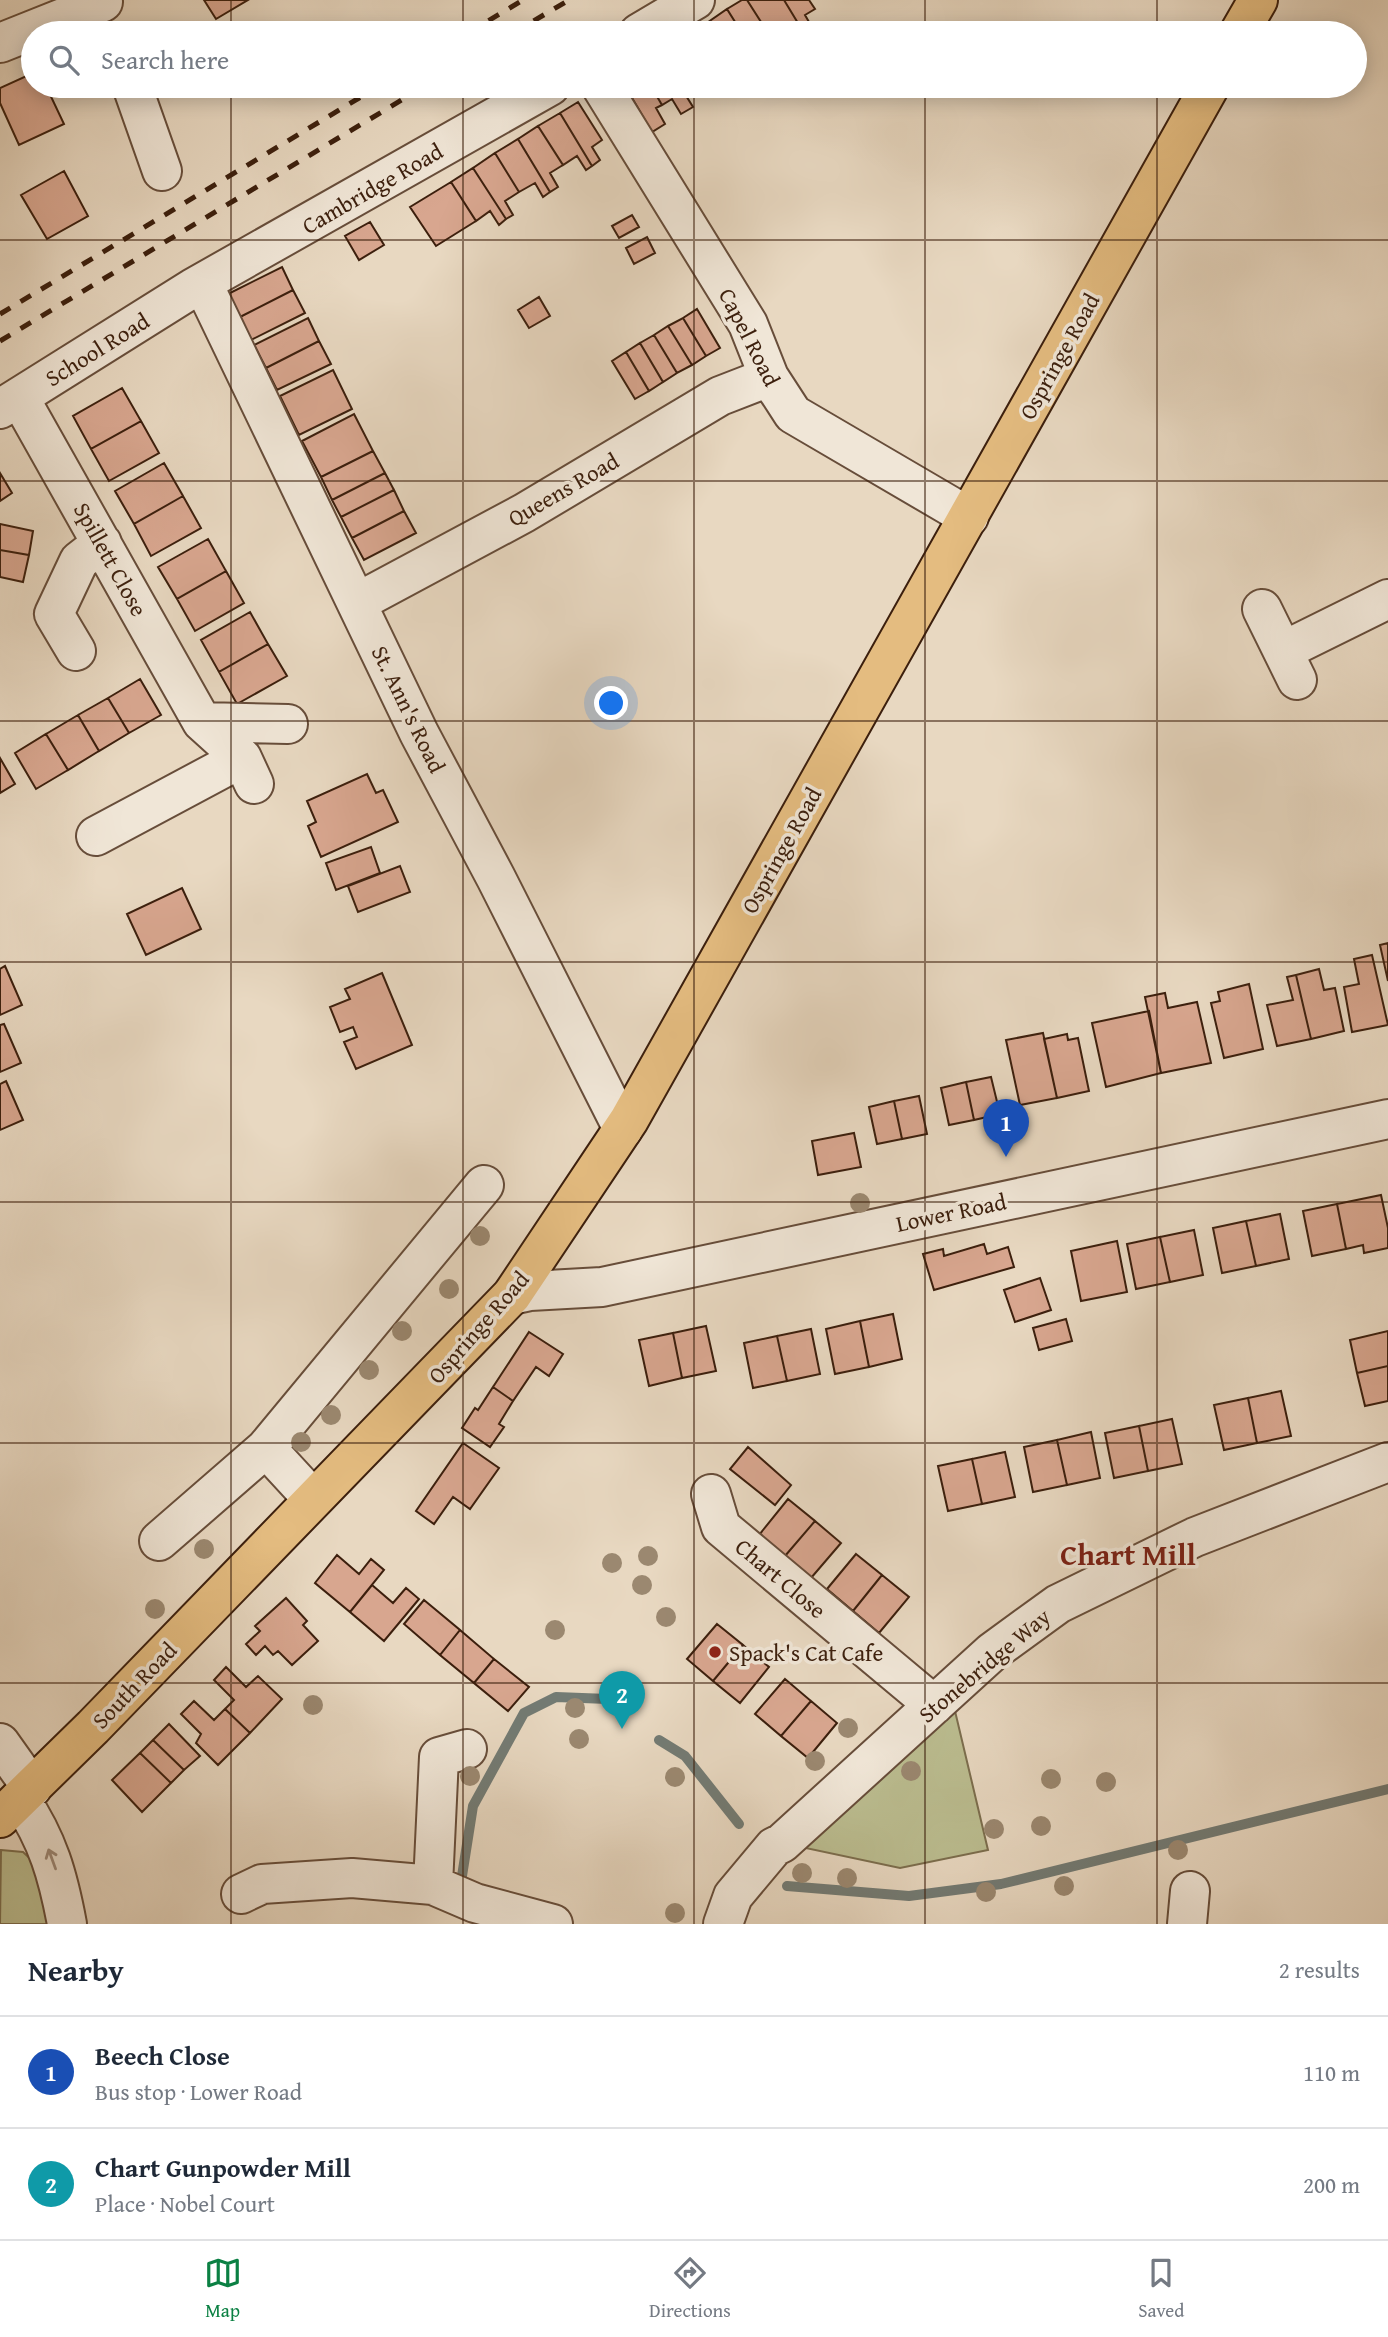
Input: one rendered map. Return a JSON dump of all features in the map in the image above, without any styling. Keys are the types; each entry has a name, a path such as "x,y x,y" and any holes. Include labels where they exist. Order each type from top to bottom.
{"main road":[{"path":"1246,21 1258,0"},
{"name":"Ospringe Road","path":"265,1551 512,1295 623,1129 1203,98"},
{"name":"South Road","path":"17,1802 265,1551"}],"street":[{"path":"659,21 695,0"},
{"path":"76,21 107,12"},
{"path":"0,43 21,37"},
{"path":"136,98 162,171"},
{"name":"Cambridge Road","path":"198,286 529,98"},
{"name":"Capel Road","path":"608,98 748,324 769,377 793,414 969,517"},
{"name":"School Road","path":"10,403 198,286"},
{"name":"St. Ann's Road","path":"198,286 358,602 419,733 623,1129"},
{"name":"Queens Road","path":"358,602 524,513 720,396 769,377"},
{"name":"Spillett Close","path":"10,403 102,543 202,722 248,771 96,836"},
{"path":"76,651 54,614 79,562 102,543"},
{"path":"1262,609 1290,666 1388,599"},
{"path":"202,722 288,724"},
{"name":"Lower Road","path":"512,1295 602,1287 1388,1119"},
{"path":"159,1541 266,1448 484,1185"},
{"path":"266,1448 313,1499"},
{"name":"Stonebridge Way","path":"723,1924 733,1896 774,1847 782,1843 992,1652 1058,1604 1195,1537 1388,1462"},
{"name":"Chart Close","path":"711,1494 721,1527 934,1705"},
{"path":"0,1743 17,1802 38,1829 54,1863 67,1924"},
{"path":"433,1885 439,1757 467,1749"},
{"path":"241,1894 262,1884 352,1878 433,1885 475,1903 553,1924"}],"green space":[{"path":"950,1690 988,1850 900,1868 782,1843"},
{"path":"1,1850 23,1852 40,1868 52,1924 0,1924"}],"building":[{"path":"204,0 248,0 216,19"},
{"path":"747,0 760,21 734,21 727,9"},
{"path":"747,0 784,0 797,21 760,21"},
{"path":"784,0 809,0 815,9 805,15 808,21 797,21"},
{"path":"727,9 734,21 710,21"},
{"path":"21,78 21,98 52,98 64,124 19,145 0,103 0,88"},
{"path":"632,98 658,98 662,105 656,108 665,124 652,132"},
{"path":"658,98 687,98 693,107 681,114 672,99 662,105"},
{"path":"578,102 602,140 592,147 600,160 592,166 560,113"},
{"path":"560,113 592,166 586,170 577,156 563,165 538,126"},
{"path":"538,126 563,165 550,173 558,187 550,192 518,139"},
{"path":"518,139 550,192 543,197 535,183 519,192 495,153"},
{"path":"495,153 519,192 505,201 513,215 506,219 473,168"},
{"path":"473,168 506,219 499,225 490,211 476,221 451,182"},
{"path":"64,171 88,216 47,239 21,195"},
{"path":"451,182 476,221 436,246 410,207"},
{"path":"632,215 639,227 619,238 612,226"},
{"path":"370,222 384,245 359,260 345,236"},
{"path":"647,237 655,253 634,264 626,248"},
{"path":"282,267 293,290 240,317 228,294"},
{"path":"293,290 305,313 251,340 240,317"},
{"path":"539,297 550,316 529,328 518,310"},
{"path":"697,309 720,348 706,356 683,318"},
{"path":"308,318 319,341 266,368 254,345"},
{"path":"683,318 706,356 692,365 668,326"},
{"path":"668,326 692,365 677,373 654,335"},
{"path":"654,335 677,373 663,382 640,343"},
{"path":"319,341 331,364 277,390 266,368"},
{"path":"640,343 663,382 649,391 626,352"},
{"path":"626,352 649,391 635,399 612,361"},
{"path":"333,370 352,409 299,435 280,396"},
{"path":"122,388 141,421 91,449 73,416"},
{"path":"354,414 373,451 321,477 302,441"},
{"path":"141,421 159,453 109,481 91,449"},
{"path":"373,451 385,473 332,500 321,477"},
{"path":"164,463 183,496 134,524 115,491"},
{"path":"0,473 12,493 0,501"},
{"path":"385,473 394,490 341,517 332,500"},
{"path":"394,490 404,511 352,538 341,517"},
{"path":"183,496 201,528 151,556 134,524"},
{"path":"404,511 416,533 364,560 352,538"},
{"path":"0,524 33,531 29,555 0,550"},
{"path":"208,539 226,571 177,599 158,567"},
{"path":"0,550 29,555 23,582 0,577"},
{"path":"226,571 244,603 195,631 177,599"},
{"path":"250,612 268,644 219,672 201,640"},
{"path":"268,644 287,676 237,704 219,672"},
{"path":"140,679 161,715 129,733 108,698"},
{"path":"108,698 129,733 99,751 78,715"},
{"path":"78,715 99,751 68,770 46,734"},
{"path":"46,734 68,770 36,789 15,753"},
{"path":"0,758 15,784 0,793"},
{"path":"367,774 376,793 383,790 398,822 321,857 308,826 316,822 307,801"},
{"path":"371,847 380,873 336,890 326,863"},
{"path":"400,866 410,892 358,912 348,886"},
{"path":"182,888 201,929 146,955 127,914"},
{"path":"1388,943 1388,981 1380,945"},
{"path":"1372,955 1388,1025 1352,1032 1344,987 1359,984 1354,959"},
{"path":"5,966 22,1005 0,1015 0,969"},
{"path":"1319,969 1324,990 1335,988 1344,1031 1311,1039 1296,975"},
{"path":"382,973 412,1045 356,1069 344,1042 357,1037 353,1027 340,1032 330,1007 350,999 345,989"},
{"path":"1296,975 1311,1039 1277,1046 1267,1005 1293,1000 1287,977"},
{"path":"1249,984 1263,1049 1224,1058 1211,1003 1220,1001 1218,992"},
{"path":"1165,993 1168,1008 1197,1002 1211,1063 1161,1073 1145,997"},
{"path":"1149,1011 1161,1073 1106,1087 1092,1023"},
{"path":"4,1024 21,1063 0,1072 0,1025"},
{"path":"1043,1033 1057,1098 1020,1105 1006,1040"},
{"path":"1067,1034 1068,1040 1078,1038 1089,1091 1057,1098 1044,1039"},
{"path":"991,1077 1000,1114 974,1120 966,1082"},
{"path":"6,1081 23,1120 0,1130 0,1084"},
{"path":"966,1082 974,1120 949,1125 941,1088"},
{"path":"919,1096 927,1134 902,1139 894,1101"},
{"path":"894,1101 902,1139 877,1144 869,1107"},
{"path":"854,1133 861,1167 818,1175 812,1141"},
{"path":"1381,1195 1388,1228 1388,1248 1364,1253 1363,1245 1346,1249 1337,1204"},
{"path":"1337,1204 1346,1249 1312,1256 1303,1211"},
{"path":"1280,1214 1289,1259 1256,1266 1246,1221"},
{"path":"1246,1221 1256,1266 1222,1273 1213,1228"},
{"path":"1194,1230 1203,1275 1170,1282 1160,1237"},
{"path":"1160,1237 1170,1282 1136,1289 1127,1244"},
{"path":"1117,1241 1127,1292 1081,1301 1071,1251"},
{"path":"984,1244 987,1254 1008,1247 1014,1267 934,1290 923,1254 943,1249 944,1256"},
{"path":"1040,1278 1051,1310 1015,1322 1004,1290"},
{"path":"893,1314 902,1359 869,1367 860,1321"},
{"path":"1066,1319 1072,1341 1039,1350 1033,1328"},
{"path":"860,1321 869,1367 835,1374 826,1329"},
{"path":"706,1326 716,1371 682,1378 673,1333"},
{"path":"811,1329 820,1374 787,1381 777,1336"},
{"path":"1388,1331 1388,1366 1357,1373 1350,1340"},
{"path":"529,1332 563,1354 549,1376 536,1367 513,1401 493,1387"},
{"path":"673,1333 682,1378 649,1386 639,1340"},
{"path":"777,1336 787,1381 753,1388 744,1343"},
{"path":"1388,1366 1388,1401 1365,1406 1357,1373"},
{"path":"493,1387 513,1401 499,1424 504,1427 490,1447 462,1428"},
{"path":"1281,1391 1291,1436 1257,1443 1248,1398"},
{"path":"1248,1398 1257,1443 1224,1450 1214,1405"},
{"path":"1172,1419 1182,1464 1148,1471 1139,1426"},
{"path":"1139,1426 1148,1471 1114,1478 1105,1433"},
{"path":"1091,1432 1100,1478 1067,1485 1057,1440"},
{"path":"1057,1440 1067,1485 1033,1492 1024,1447"},
{"path":"463,1443 499,1468 470,1509 453,1497 434,1524 416,1511"},
{"path":"748,1447 791,1485 775,1505 730,1469"},
{"path":"1005,1452 1015,1497 982,1504 972,1459"},
{"path":"972,1459 982,1504 948,1511 938,1466"},
{"path":"788,1499 815,1521 785,1556 759,1535"},
{"path":"815,1521 841,1543 811,1578 785,1556"},
{"path":"856,1554 882,1575 853,1611 827,1589"},
{"path":"337,1555 359,1574 371,1559 384,1570 350,1612 315,1583"},
{"path":"882,1575 909,1597 879,1633 853,1611"},
{"path":"372,1585 393,1603 406,1588 419,1599 384,1641 350,1612"},
{"path":"286,1598 307,1621 303,1625 318,1641 292,1665 278,1651 273,1655 265,1646 256,1655 246,1644 260,1631 255,1626"},
{"path":"424,1600 460,1630 440,1655 404,1624"},
{"name":"Spack's Cat Cafe","path":"717,1624 743,1645 713,1681 687,1659"},
{"path":"460,1630 494,1659 474,1683 440,1655"},
{"path":"743,1645 769,1667 740,1703 713,1681"},
{"path":"494,1659 529,1687 508,1711 474,1683"},
{"path":"226,1667 246,1687 258,1676 282,1699 250,1733 225,1709 234,1700 214,1680"},
{"path":"785,1679 811,1701 781,1736 755,1714"},
{"path":"194,1701 214,1720 225,1709 250,1733 218,1765 196,1743 201,1734 181,1714"},
{"path":"811,1701 837,1723 808,1758 781,1736"},
{"path":"169,1724 200,1756 184,1770 153,1740"},
{"path":"153,1740 184,1770 171,1783 140,1753"},
{"path":"140,1753 171,1783 142,1812 112,1780"}],"waterway":[{"path":"462,1876 473,1806 524,1713 556,1697 608,1699"},
{"path":"659,1740 685,1756 739,1824"},
{"path":"787,1886 909,1896 1001,1884 1388,1789"}],"railway":[{"path":"488,21 523,0"},
{"path":"533,21 569,0"},
{"path":"0,314 359,98"},
{"path":"0,341 405,98"}],"place":[{"name":"Beech Close","path":"1006,1157"},
{"name":"Spack's Cat Cafe","path":"715,1652"},
{"name":"Chart Gunpowder Mill","path":"622,1729"}],"district":[{"name":"Chart Mill","path":"1128,1554"}]}
